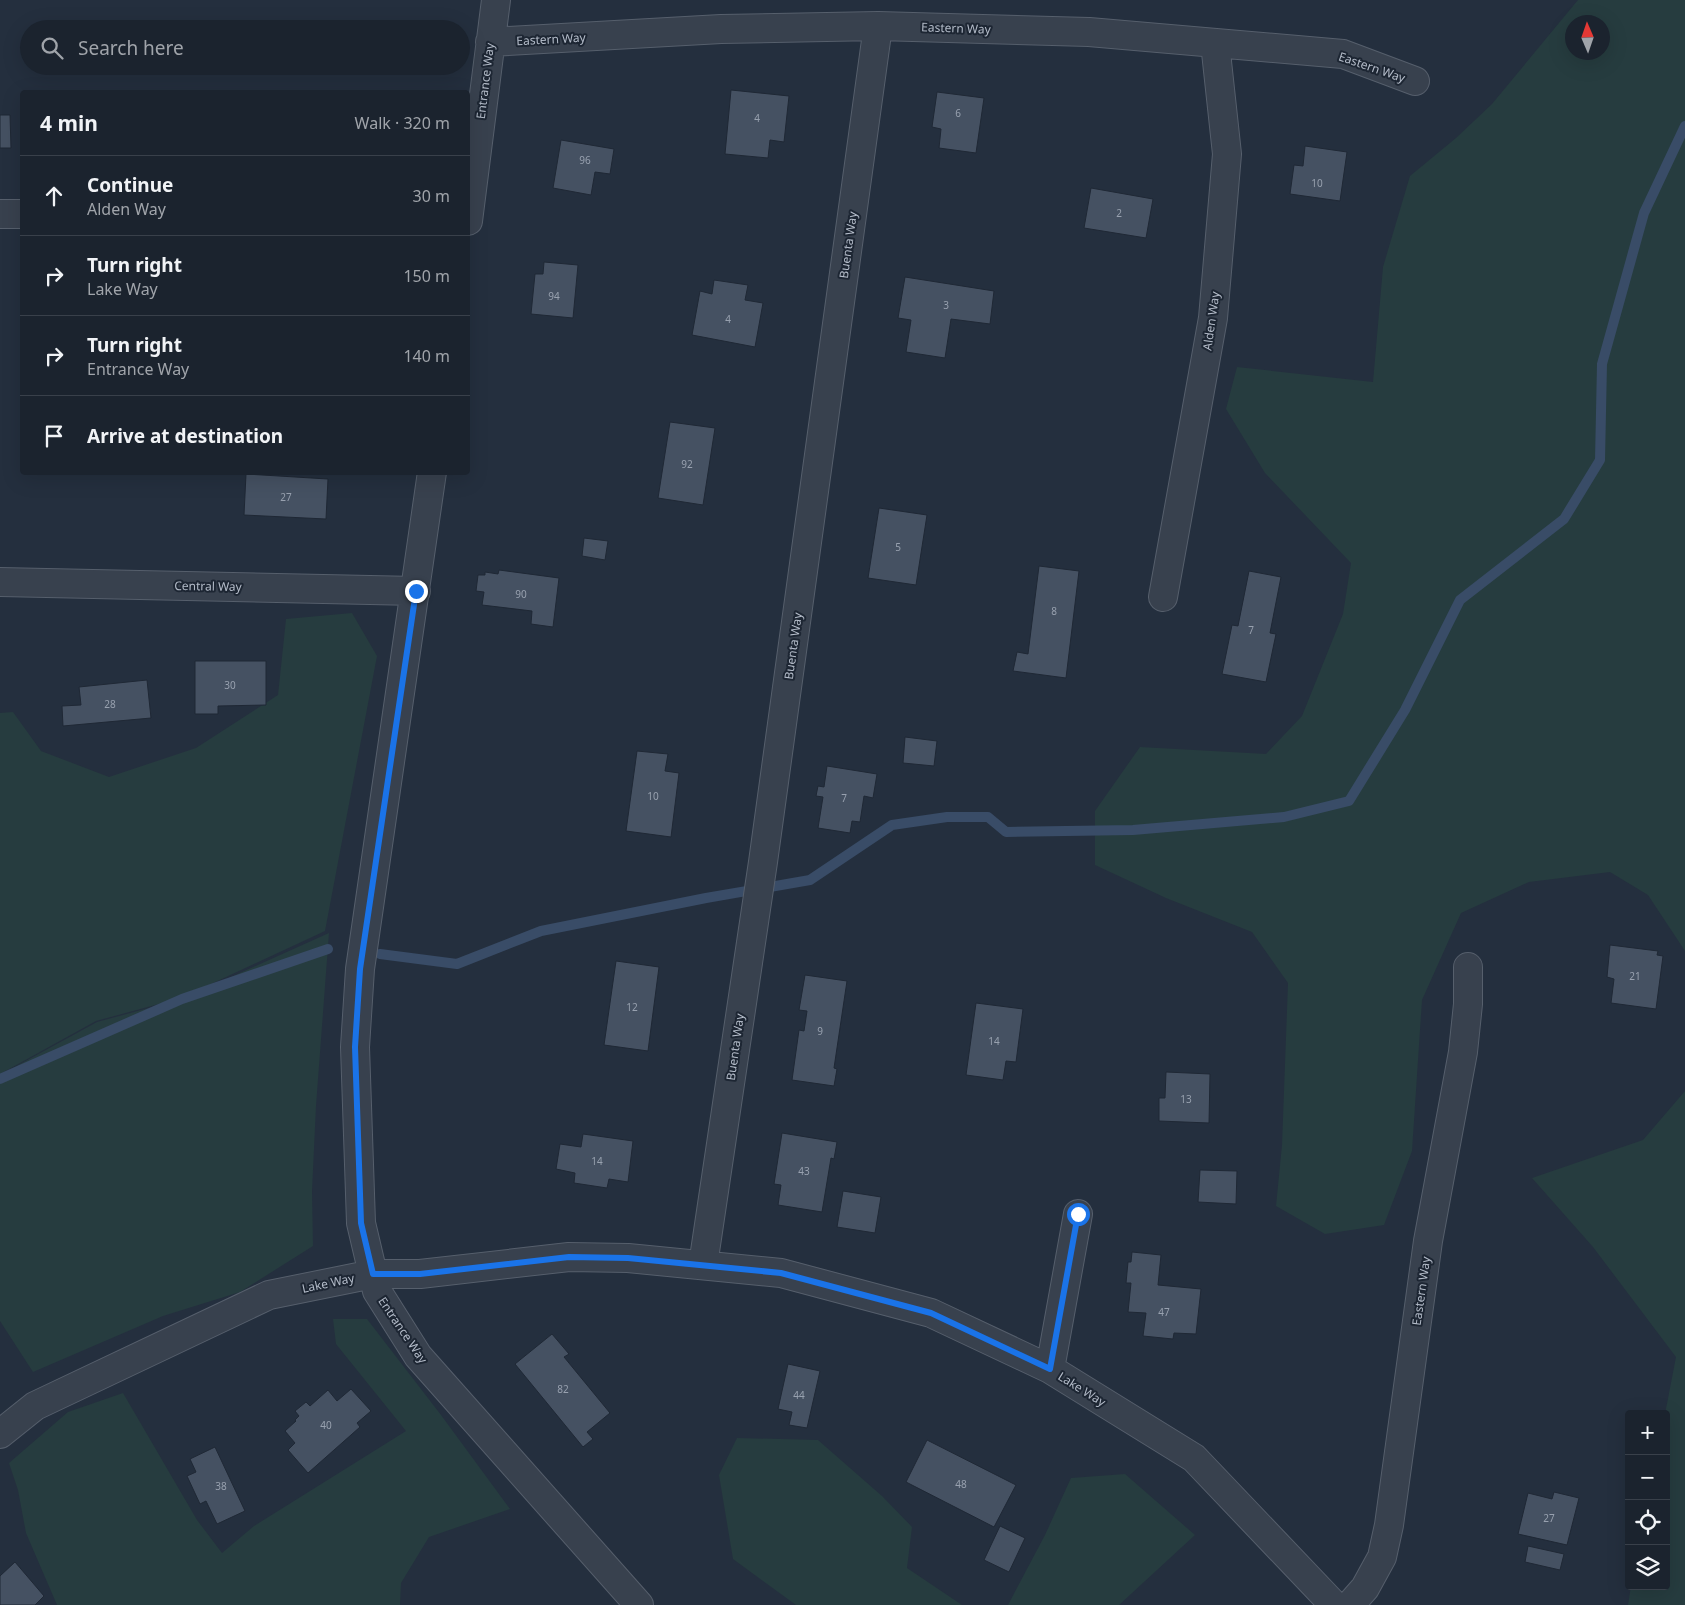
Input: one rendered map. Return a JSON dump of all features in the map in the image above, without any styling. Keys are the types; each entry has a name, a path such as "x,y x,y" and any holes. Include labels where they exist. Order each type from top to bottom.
{"street":[{"name":"Entrance Way","path":"470,205 496,0"},
{"name":"Eastern Way","path":"490,42 721,29 878,26 1089,32 1343,54 1416,81"},
{"name":"Buenta Way","path":"703,1265 763,862 878,26"},
{"name":"Alden Way","path":"1163,596 1214,302 1227,154 1215,44"},
{"path":"0,214 20,214"},
{"name":"Entrance Way","path":"432,475 360,969 355,1047 361,1223 377,1291 418,1356 639,1605"},
{"name":"Central Way","path":"0,582 416,591"},
{"name":"Eastern Way","path":"1350,1605 1365,1588 1382,1557 1389,1525 1428,1241 1463,1052 1468,1004 1468,967"},
{"path":"1050,1369 1078,1214"},
{"name":"Lake Way","path":"0,1434 35,1406 269,1296 373,1274 420,1274 569,1257 628,1258 781,1273 931,1313 1050,1369 1194,1458 1334,1605"}],"green space":[{"path":"1578,0 1685,0 1685,951 1648,895 1610,872 1529,882 1461,913 1422,1000 1412,1151 1384,1225 1325,1234 1276,1206 1282,1145 1288,983 1252,932 1166,898 1095,865 1095,811 1140,747 1266,754 1302,716 1343,614 1351,563 1265,473 1226,409 1237,367 1373,382 1383,267 1410,176 1456,138 1492,104 1565,16 1565,60 1610,60 1610,15 1566,15"},
{"path":"352,613 377,656 325,931 181,998 96,1021 0,1074 0,713 13,712 41,751 109,777 196,748 278,695 286,619"},
{"path":"329,933 316,1106 312,1191 313,1246 240,1292 163,1316 33,1372 0,1321 0,1075 97,1022 182,999"},
{"path":"1685,1091 1685,1605 1628,1605 1630,1590 1670,1590 1670,1410 1666,1410 1676,1357 1593,1247 1532,1178 1643,1140"},
{"path":"333,1319 367,1319 510,1509 429,1537 401,1583 400,1605 57,1605 26,1533 18,1490 9,1463 68,1412 123,1393 197,1520 222,1553 254,1526 406,1431 336,1344"},
{"path":"737,1438 818,1440 882,1496 912,1527 907,1568 962,1605 796,1605 733,1559 719,1475"},
{"path":"1125,1474 1195,1535 1119,1605 1008,1605 1045,1535 1071,1478"}],"building":[{"path":"731,90 789,96 784,142 770,140 768,158 725,154"},
{"path":"937,92 984,98 976,153 939,148 941,129 932,127"},
{"path":"0,115 10,115 11,148 0,148"},
{"path":"561,140 614,149 610,174 595,172 591,195 553,188"},
{"path":"1305,146 1347,152 1340,201 1290,194 1294,165 1303,166"},
{"path":"1091,188 1153,199 1146,238 1084,228"},
{"path":"544,262 578,265 573,318 531,314 535,274 543,274"},
{"path":"905,277 994,291 990,324 951,319 945,358 906,352 911,320 898,318"},
{"path":"714,280 748,285 745,300 763,303 755,347 692,335 700,291 712,294"},
{"path":"670,422 715,428 703,505 658,498"},
{"path":"246,475 328,479 326,519 244,515"},
{"path":"879,508 927,515 916,585 868,578"},
{"path":"584,538 608,541 605,560 582,556"},
{"path":"1039,566 1079,571 1066,678 1013,671 1017,652 1028,654"},
{"path":"499,570 559,578 553,627 531,624 532,611 482,605 484,592 476,591 478,575 485,575 485,572 498,574"},
{"path":"1249,571 1281,577 1270,633 1276,634 1266,682 1222,674 1232,625 1238,626"},
{"path":"195,661 266,661 266,705 218,706 218,714 195,714"},
{"path":"147,680 151,718 63,726 62,706 81,705 79,687"},
{"path":"905,737 937,741 934,766 903,763"},
{"path":"637,751 668,754 665,771 679,773 671,837 626,831"},
{"path":"827,766 877,774 873,798 864,796 860,822 852,821 850,833 818,828 823,797 816,796 818,786 824,787"},
{"path":"1610,945 1658,951 1657,955 1663,956 1656,1009 1611,1003 1614,979 1607,977"},
{"path":"616,961 659,967 648,1051 604,1045"},
{"path":"805,975 847,981 834,1068 837,1069 834,1086 792,1080 799,1030 804,1031 807,1011 799,1010"},
{"path":"976,1003 1023,1009 1016,1062 1006,1061 1003,1080 966,1075"},
{"path":"1166,1072 1210,1074 1209,1123 1159,1121 1159,1098 1165,1098"},
{"path":"782,1133 837,1142 834,1159 831,1158 822,1212 778,1205 781,1185 774,1184"},
{"path":"583,1134 633,1141 628,1182 609,1179 607,1188 574,1183 575,1173 556,1169 560,1144 581,1147"},
{"path":"1200,1170 1237,1171 1236,1204 1198,1202"},
{"path":"843,1191 881,1197 875,1233 837,1227"},
{"path":"1132,1252 1161,1255 1158,1285 1201,1289 1196,1334 1174,1333 1173,1339 1143,1336 1146,1313 1128,1312 1131,1283 1126,1283 1128,1262 1131,1262"},
{"path":"552,1334 569,1354 564,1357 610,1413 587,1432 593,1439 583,1447 515,1364"},
{"path":"788,1364 820,1371 807,1428 789,1425 792,1412 778,1409"},
{"path":"351,1389 371,1411 357,1423 360,1427 308,1473 288,1450 295,1443 285,1431 299,1416 295,1411 306,1402 310,1406 328,1390 337,1401"},
{"path":"927,1440 1016,1485 994,1527 906,1482"},
{"path":"215,1447 245,1511 217,1524 206,1501 200,1504 187,1476 196,1472 190,1459"},
{"path":"1554,1492 1579,1498 1567,1545 1518,1534 1528,1493 1552,1499"},
{"path":"1000,1526 1025,1538 1009,1572 984,1560"},
{"path":"1528,1546 1564,1554 1560,1570 1525,1562"},
{"path":"15,1562 44,1596 35,1605 0,1605 0,1576"}],"waterway":[{"path":"380,954 457,964 541,931 706,898 810,880 892,825 947,817 988,817 1006,832 1133,830 1284,817 1349,801 1405,710 1460,600 1564,519 1600,460 1602,364 1644,213 1685,126"},
{"path":"0,1079 182,999 328,949"}],"route":[{"path":"416,591 360,969 355,1047 361,1223 373,1274 420,1274 569,1257 628,1258 781,1273 931,1313 1050,1369 1078,1214"}]}
